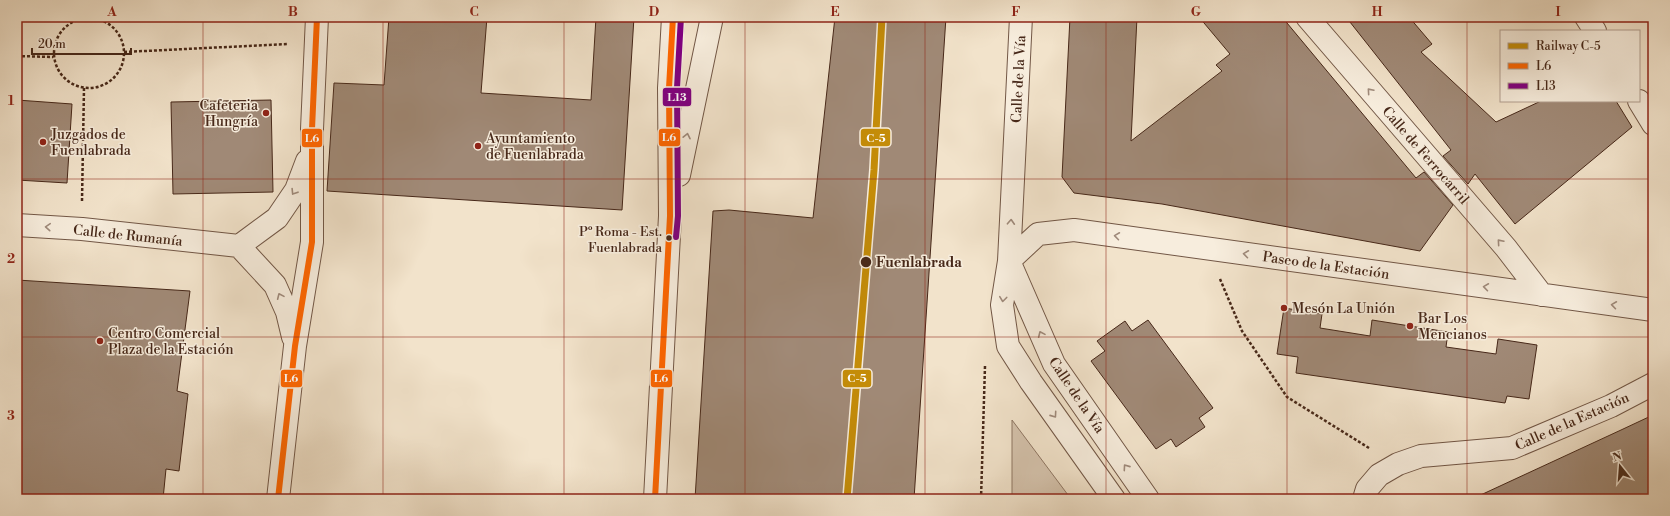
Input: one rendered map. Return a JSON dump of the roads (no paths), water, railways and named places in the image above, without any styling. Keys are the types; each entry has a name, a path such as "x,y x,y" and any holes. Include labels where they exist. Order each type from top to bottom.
{"street":[{"path":"278,499 295,346 312,242 312,129 317,17"},
{"path":"655,499 670,216 669,88 674,17"},
{"path":"670,216 712,17"},
{"name":"Calle de la Vía","path":"1022,17 1009,261 1002,305 1008,346 1031,382 1114,499"},
{"name":"Calle de Ferrocarril","path":"1307,17 1506,248 1542,295"},
{"path":"1586,17 1594,30"},
{"path":"1640,102 1653,124"},
{"path":"295,346 287,312 275,285 239,246 277,218 296,190 306,165 312,129"},
{"name":"Calle de Rumanía","path":"17,225 82,229 239,246"},
{"name":"Paseo de la Estación","path":"1009,261 1038,234 1074,230 1653,310"},
{"name":"Calle de la Vía","path":"1009,261 1054,364 1148,499"},
{"name":"Calle de la Estación","path":"1364,499 1367,489 1379,475 1398,464 1421,456 1512,448 1611,406 1653,384"}],"rail line":[{"name":"C-5","path":"847,499 874,170 882,17"}],"place":[{"name":"Cafeteria Hungría","path":"266,113"},
{"name":"Juzgados de Fuenlabrada","path":"43,142"},
{"name":"Ayuntamiento de Fuenlabrada","path":"478,146"},
{"name":"Pº Roma - Est. Fuenlabrada","path":"669,238"},
{"name":"Fuenlabrada","path":"866,262"},
{"name":"Mesón La Unión","path":"1284,308"},
{"name":"Bar Los Mencianos","path":"1410,326"},
{"name":"Centro Comercial Plaza de la Estación","path":"100,341"}]}
